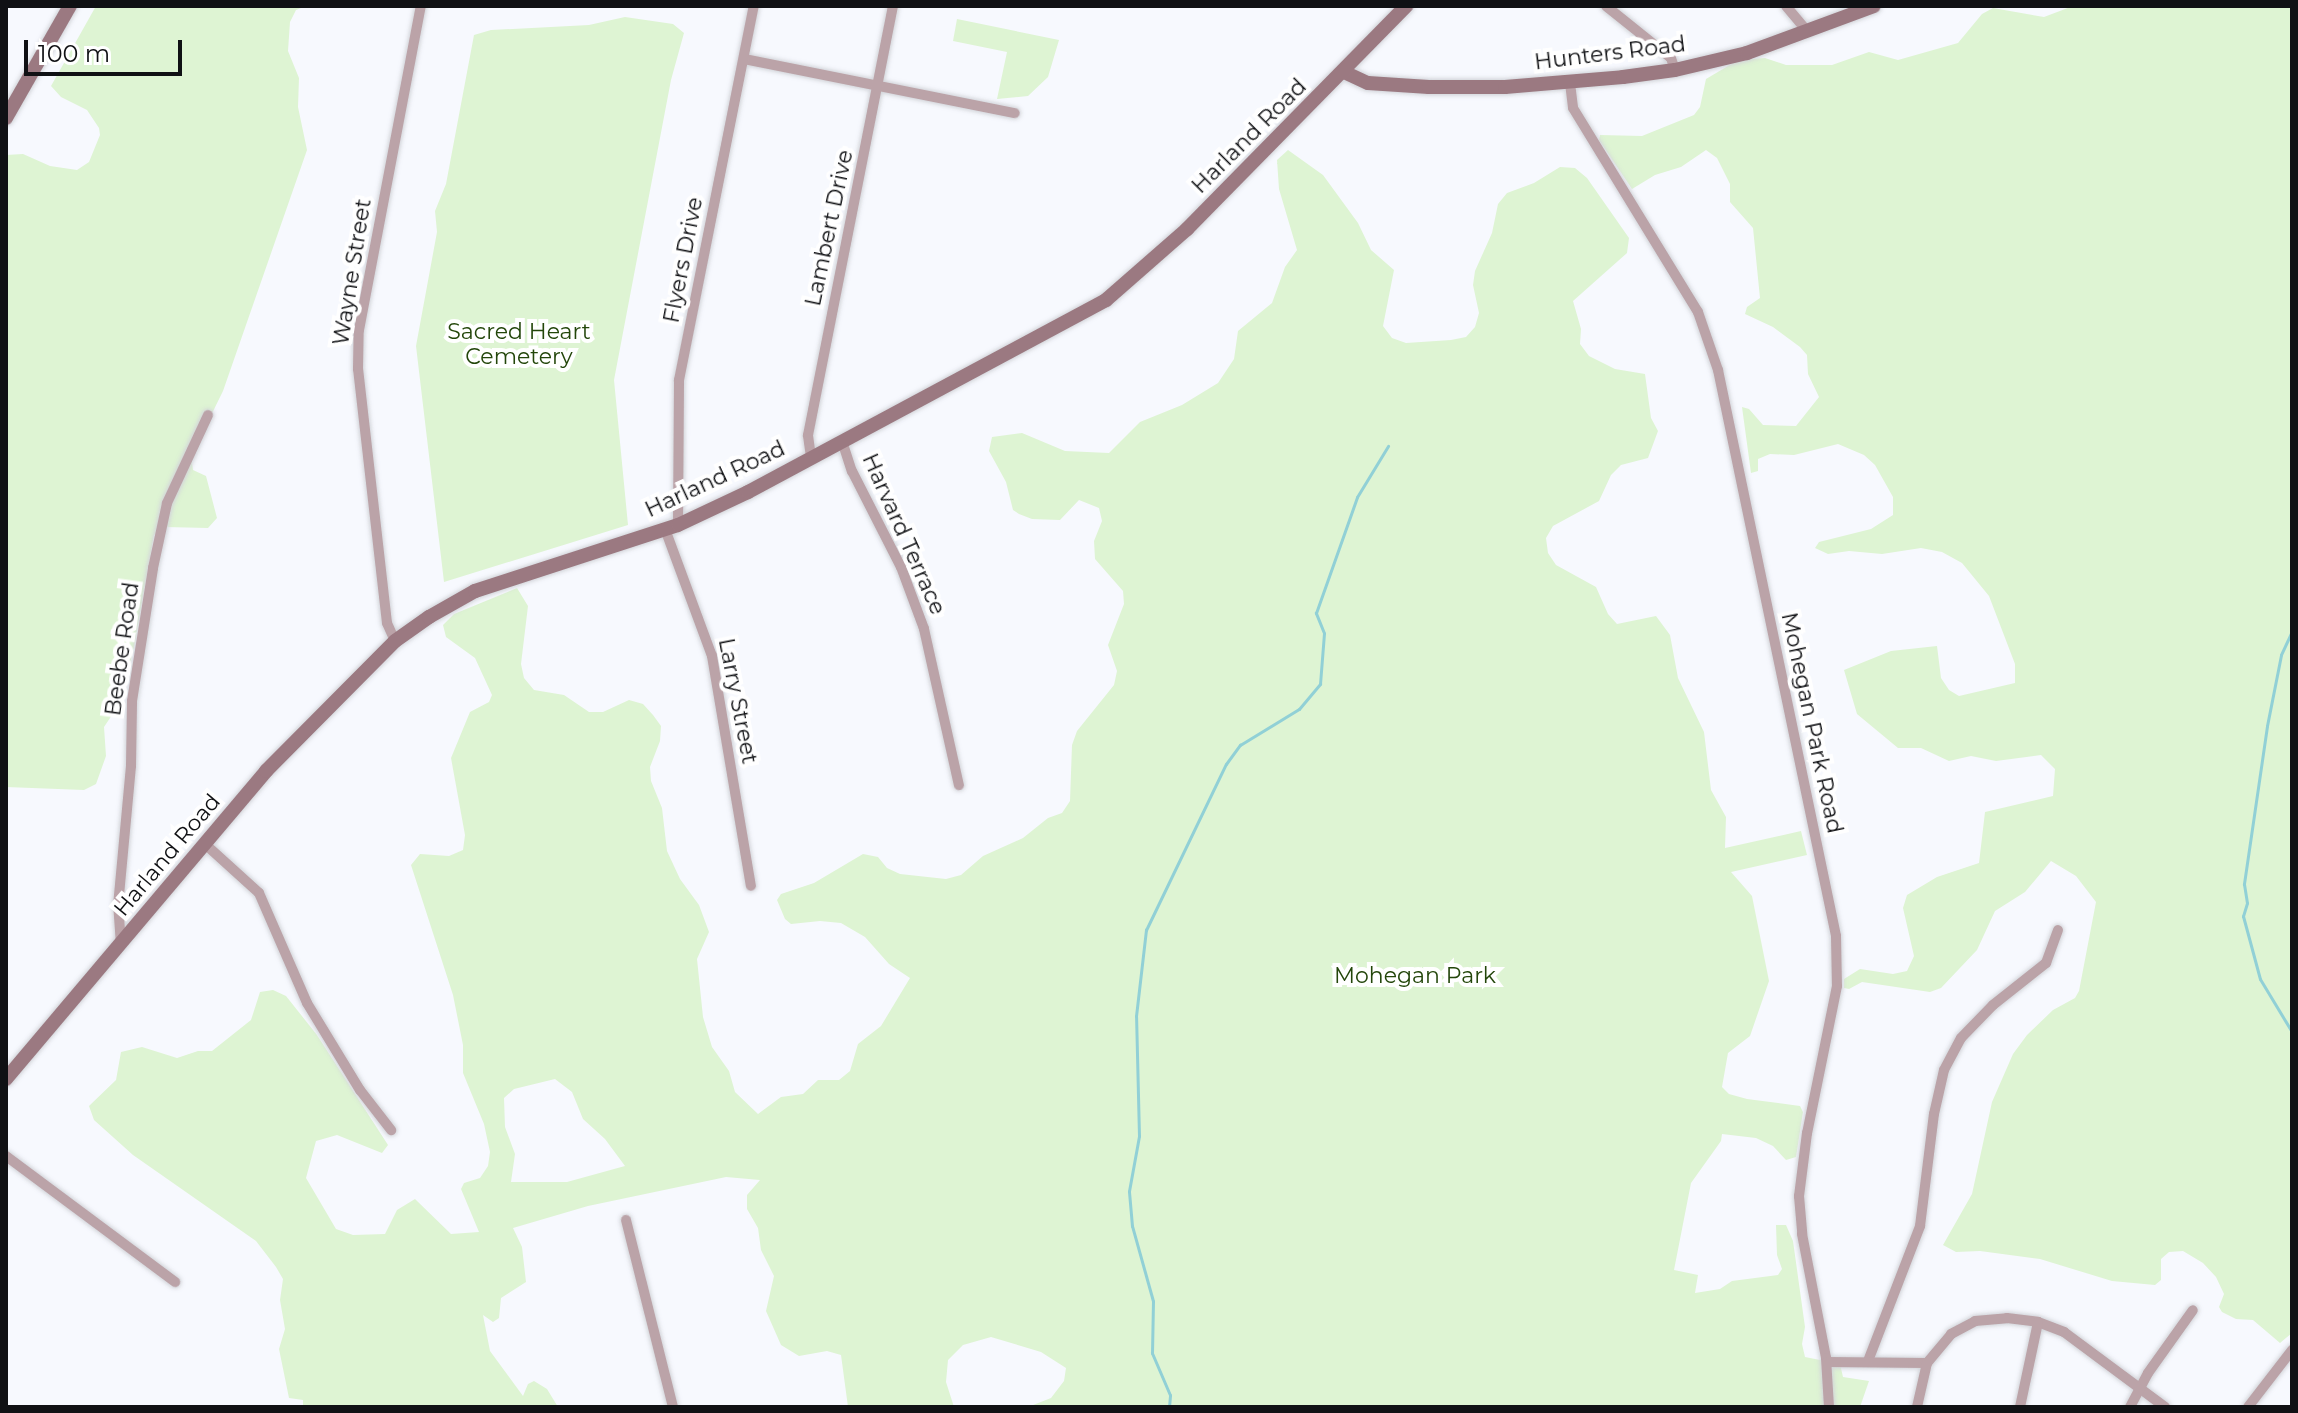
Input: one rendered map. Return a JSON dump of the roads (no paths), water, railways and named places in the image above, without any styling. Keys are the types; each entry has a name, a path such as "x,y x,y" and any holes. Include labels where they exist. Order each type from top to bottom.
{"main road":[{"path":"6,118 70,6"},
{"name":"Harland Road","path":"6,1079 266,771 395,641 475,591 672,527 842,441 1106,300 1187,229 1406,6"},
{"name":"Hunters Road","path":"1344,72 1368,83 1429,87 1570,83 1675,70 1747,53 1874,6"}],"street":[{"name":"Wayne Street","path":"395,641 387,623 360,385 359,330 421,6"},
{"name":"Flyers Drive","path":"672,527 679,380 754,6"},
{"name":"Lambert Drive","path":"811,457 808,435 893,6"},
{"path":"1606,6 1671,58 1675,70"},
{"path":"1786,6 1808,32"},
{"path":"744,59 1015,113"},
{"name":"Mohegan Park Road","path":"1570,83 1573,108 1698,312 1718,370 1836,936 1837,986 1807,1133 1799,1196 1802,1234 1827,1362 1829,1407"},
{"name":"Beebe Road","path":"121,945 118,906 131,766 132,701 153,568 167,503 208,415"},
{"name":"Harvard Terrace","path":"842,441 852,471 901,567 924,629 959,785"},
{"name":"Larry Street","path":"672,527 712,656 751,886"},
{"path":"205,844 259,893 307,1003 360,1090 391,1130"},
{"path":"1868,1361 1920,1226 1934,1114 1944,1070 1961,1038 1982,1016 2046,963 2058,930"},
{"path":"6,1156 175,1282"},
{"path":"626,1220 673,1407"},
{"path":"2130,1407 2148,1373 2193,1310"},
{"path":"1917,1407 1927,1363 1951,1334 1975,1321 2007,1318 2038,1322 2064,1332 2165,1407"},
{"path":"2020,1407 2038,1322"},
{"path":"2248,1407 2292,1350"},
{"path":"1827,1362 1927,1363"}],"waterway":[{"path":"1169,1407 1170,1395 1152,1353 1153,1301 1132,1226 1129,1191 1139,1136 1136,1016 1146,930 1226,764 1240,745 1299,709 1320,684 1324,633 1316,613 1357,497 1388,446"},
{"path":"2292,631 2281,655 2267,726 2244,884 2247,903 2243,916 2260,979 2292,1032"}],"park label":[{"name":"Sacred Heart Cemetery","path":"519,344"},
{"name":"Mohegan Park","path":"1415,976"}]}
